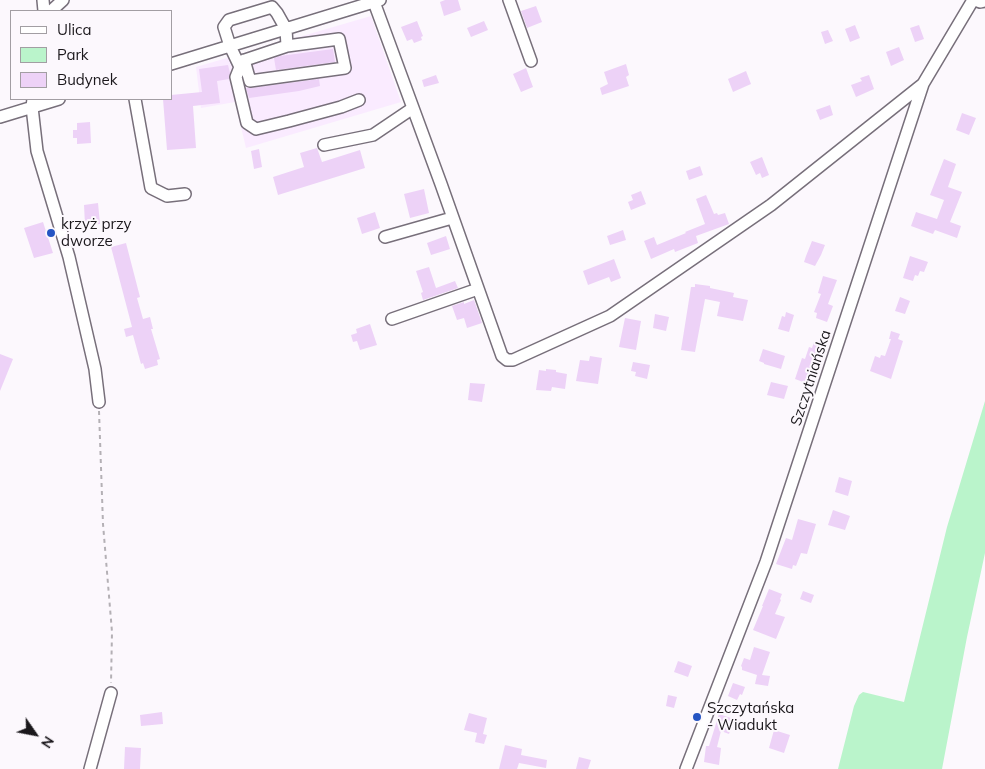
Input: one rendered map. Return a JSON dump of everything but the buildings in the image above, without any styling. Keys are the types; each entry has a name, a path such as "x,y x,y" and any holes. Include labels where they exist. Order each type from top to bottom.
{"street":[{"path":"52,10 63,0"},
{"path":"509,0 531,60"},
{"path":"974,0 985,1"},
{"name":"Szczytniańska","path":"686,769 766,562 923,84 974,0"},
{"path":"172,64 377,1 452,218 502,356 507,360 513,360 610,316 771,205 923,84"},
{"path":"287,46 286,29 272,7 229,20 224,27 230,46 242,64 250,81 345,68 339,39 287,46 242,64 236,76 247,123 256,129 359,100"},
{"path":"0,116 33,103 52,100"},
{"path":"135,100 151,188 167,196 185,194"},
{"path":"33,103 37,151 69,257 95,369 99,402"},
{"path":"324,145 373,135 413,108"},
{"path":"385,237 452,218"},
{"path":"392,319 478,288"},
{"path":"90,769 111,693"}],"path":[{"path":"99,402 103,524 112,632 111,693"}],"shaded area":[{"path":"371,16 401,102 246,148 235,102 201,108 196,67"}],"green space":[{"path":"985,401 985,553 942,769 838,769 854,706 859,695 863,692 904,702 947,527"}],"place":[{"name":"krzyż przy dworze","path":"51,233"},
{"name":"Szczytańska - Wiadukt","path":"697,717"}]}
